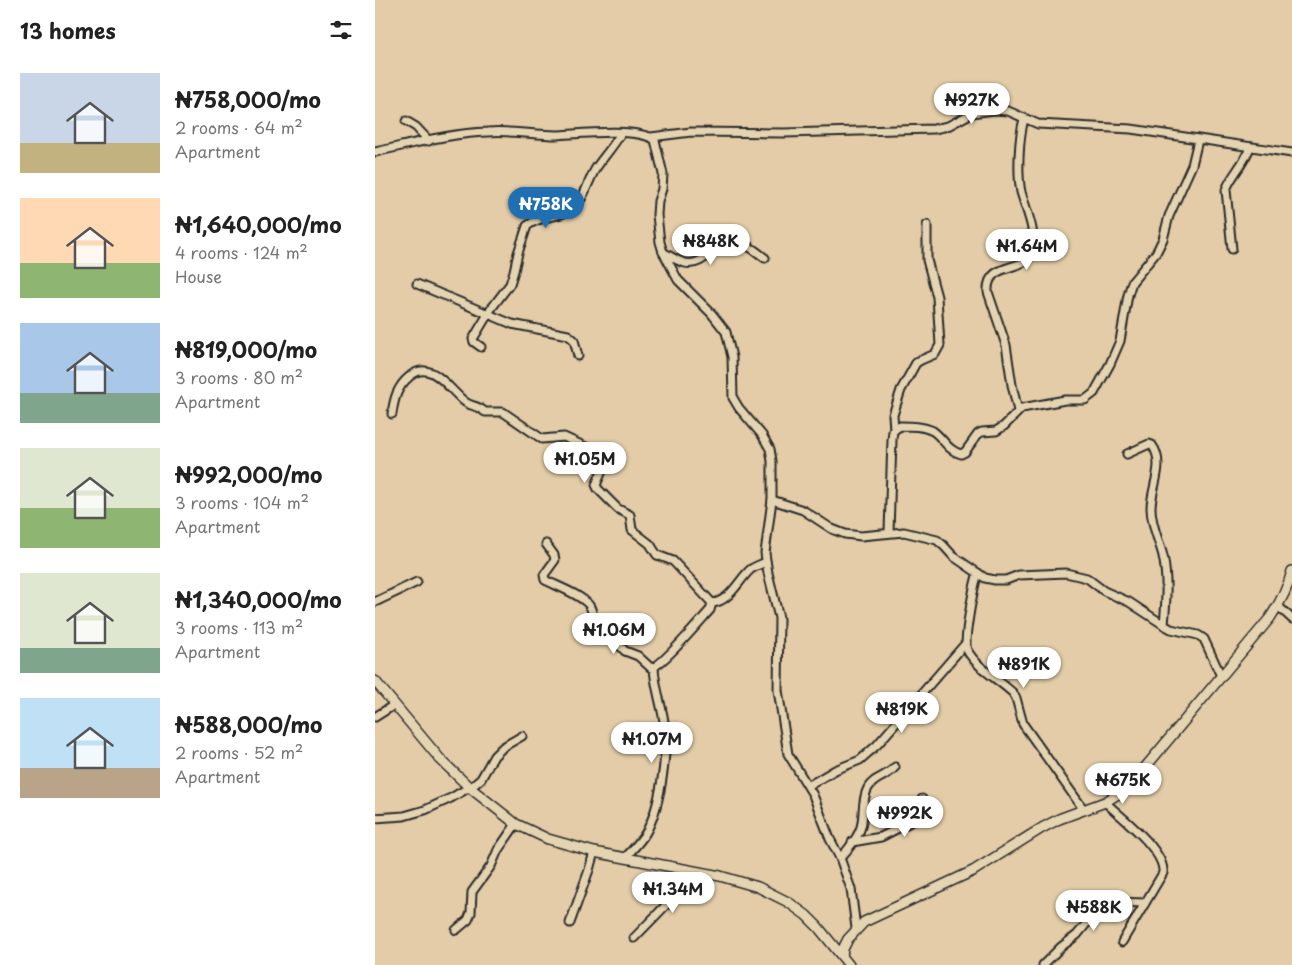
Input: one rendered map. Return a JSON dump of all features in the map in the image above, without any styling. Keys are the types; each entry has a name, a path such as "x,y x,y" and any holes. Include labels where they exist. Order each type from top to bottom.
{"main road":[{"path":"827,938 837,940 854,931 870,918 973,871 1042,828 1105,802 1118,794 1133,782 1270,618 1290,582 1292,571"},
{"path":"375,681 440,759 469,787 516,824 548,839 594,852 735,880 776,895 806,915 849,965"},
{"path":"842,956 843,949 854,931"}],"street":[{"path":"375,152 487,132 556,135 606,132 651,137 691,132 783,133 934,129 948,126 972,113 984,110 1008,112 1038,124 1131,129 1292,153"},
{"path":"1018,411 1012,385 1007,345 988,292 988,285 990,278 995,274 1023,261 1032,252 1033,235 1021,191 1020,177 1020,134 1024,119"},
{"path":"406,121 416,127 429,141"},
{"path":"481,348 473,339 487,314 509,284 515,271 519,248 527,226 542,217 549,218 565,213 580,201 596,168 613,148 621,133"},
{"path":"651,137 655,140 658,148 663,174 662,189 657,201 660,242 663,252 678,280 712,314 726,332 732,357 731,390 733,398 762,435 770,449 772,461 772,500 766,539 767,562 779,618 778,690 788,754 794,767 808,786 840,858 851,888 854,931"},
{"path":"895,430 900,426 923,428 934,432 956,453 961,454 965,452 978,434 996,431 1004,426 1018,411 1026,407 1065,400 1085,400 1094,393 1120,341 1128,295 1133,282 1156,253 1163,239 1169,216 1192,165 1198,140"},
{"path":"1233,249 1226,190 1228,184 1246,160 1251,147"},
{"path":"889,532 892,440 895,430 893,415 901,390 916,363 935,354 940,345 937,297 926,251 927,225"},
{"path":"663,252 685,263 693,263 704,258 717,248 734,241 743,244 765,258"},
{"path":"417,284 511,324 568,335 574,340 578,356"},
{"path":"391,414 397,390 404,381 420,370 427,371 438,376 464,402 479,407 485,412 503,412 542,439 564,437 601,454 605,458 605,464 596,485 598,489 618,509 630,515 632,530 650,544 657,555 673,561 712,603"},
{"path":"1127,454 1149,444 1152,445 1158,454 1157,481 1151,507 1154,526 1163,556 1167,588 1164,625"},
{"path":"772,500 803,510 832,529 845,534 861,536 904,532 937,540 953,556 985,578 1006,580 1019,575 1066,574 1079,575 1092,580 1104,590 1129,602 1171,629 1198,636 1204,640 1221,676"},
{"path":"546,544 554,555 555,560 543,575 545,580 577,595 589,605 599,636 616,642 625,651 638,656 648,666 654,668"},
{"path":"712,603 716,603 730,592 750,570 767,562"},
{"path":"977,573 972,593 965,644 967,650 976,661 1013,693 1023,724 1084,810"},
{"path":"375,602 417,582"},
{"path":"625,858 644,834 655,813 664,760 665,728 655,685 654,668 710,610 712,603"},
{"path":"1278,606 1292,620"},
{"path":"808,786 835,770 860,760 877,745 965,644"},
{"path":"375,717 394,705"},
{"path":"375,818 404,816 425,810 451,798 481,779 494,756 503,747 522,736"},
{"path":"840,858 861,829 863,805 869,786 875,780 885,777 895,767"},
{"path":"852,842 881,837 922,816 922,799"},
{"path":"1105,802 1153,848 1164,866 1163,873 1122,942"},
{"path":"456,930 468,920 471,913 472,892 491,866 501,846 516,824"},
{"path":"570,923 594,852"},
{"path":"634,938 669,902 692,871"},
{"path":"1043,965 1061,947 1077,936 1106,904 1115,902 1145,903"}]}
